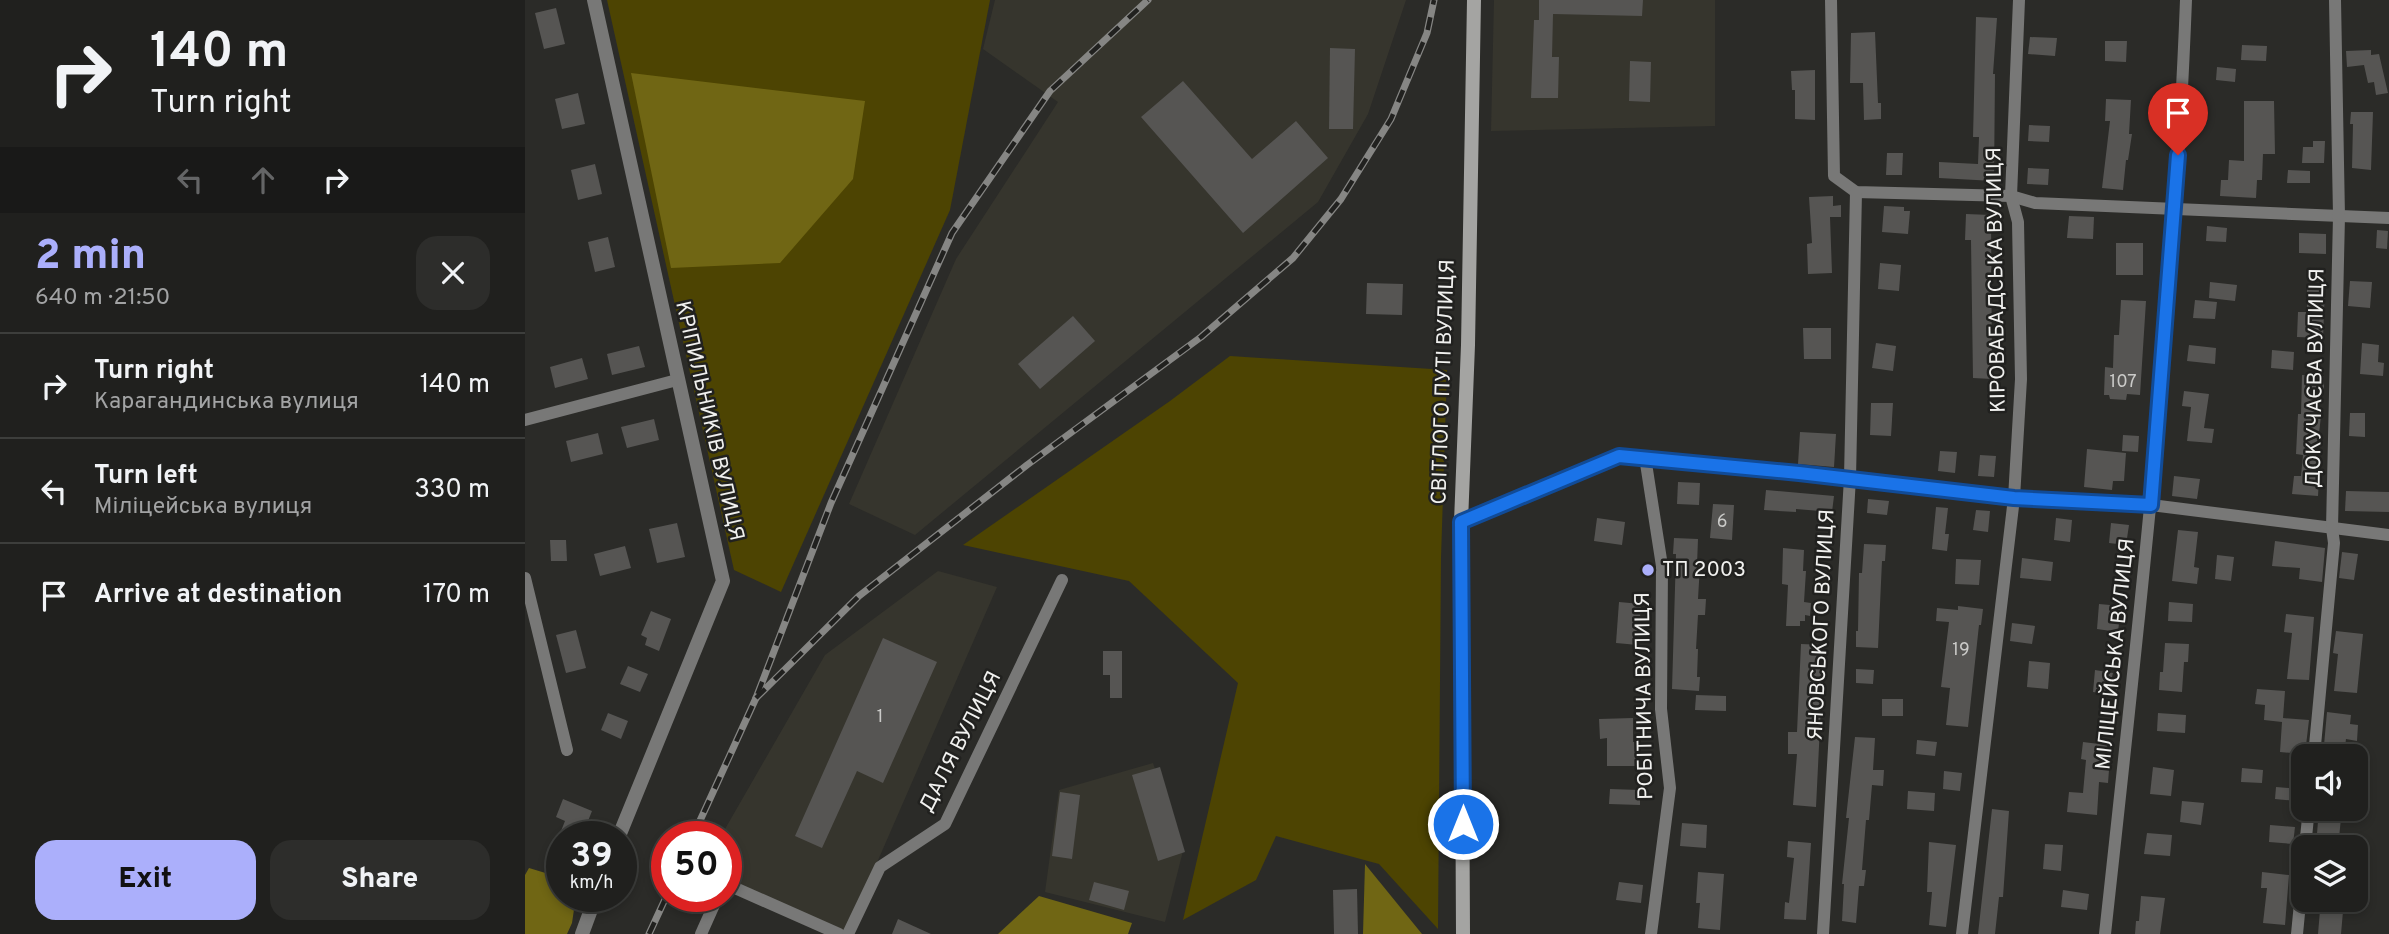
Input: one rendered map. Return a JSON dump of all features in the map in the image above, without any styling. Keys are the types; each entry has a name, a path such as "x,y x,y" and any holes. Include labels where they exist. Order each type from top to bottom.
{"main road":[{"name":"СВІТЛОГО ПУТІ ВУЛИЦЯ","path":"1463,934 1461,522 1468,345 1473,0"}],"street":[{"name":"КРІПИЛЬНИКІВ ВУЛИЦЯ","path":"594,0 723,580 625,821"},
{"path":"1831,0 1834,176 1856,192 2011,196 2035,203 2389,218"},
{"name":"КІРОВАБАДСЬКА ВУЛИЦЯ","path":"1962,934 2014,498 2021,379 2018,222 2011,196 2019,0"},
{"name":"МІЛІЦЕЙСЬКА ВУЛИЦЯ","path":"2105,934 2151,505 2176,210 2186,0"},
{"name":"ДОКУЧАЄВА ВУЛИЦЯ","path":"2315,744 2334,543 2332,528 2339,216 2335,0"},
{"name":"ЯНОВСЬКОГО ВУЛИЦЯ","path":"1823,934 1850,478 1856,192"},
{"path":"525,420 677,380"},
{"path":"1461,522 1619,456 1850,478 2014,498 2151,505 2389,535"},
{"name":"РОБІТНИЧА ВУЛИЦЯ","path":"1645,457 1662,566 1661,709 1670,788 1651,934"},
{"path":"525,578 567,750"},
{"name":"ДАЛЯ ВУЛИЦЯ","path":"848,934 880,867 945,824 1062,580"},
{"path":"742,891 839,934"},
{"path":"582,934 590,912"},
{"path":"701,934 711,912"},
{"path":"2297,934 2299,912"}],"shaded area":[{"path":"607,0 990,0 950,210 781,592 734,570"},
{"path":"995,0 1406,0 1368,114 1318,202 915,535 849,504 956,259 1058,102 983,49"},
{"path":"1494,0 1715,0 1715,126 1491,131"},
{"path":"631,73 865,101 853,179 780,263 671,268"},
{"path":"1230,356 1447,370 1441,558 1438,929 1379,864 1276,836 1256,880 1183,920 1238,683 1129,581 963,545"},
{"path":"938,571 997,587 844,933 742,886 742,821 730,821 825,655"},
{"path":"1153,763 1183,851 1165,922 1045,892 1059,790"},
{"path":"1365,864 1422,934 1363,934"},
{"path":"529,868 546,873 546,912 574,912 567,934 525,934 525,875"},
{"path":"1039,896 1132,923 1128,934 998,934"}],"building":[{"path":"1539,0 1643,0 1642,16 1553,14 1552,57 1559,57 1558,98 1531,98 1534,20 1539,20"},
{"path":"556,8 565,44 544,49 535,13"},
{"path":"1976,17 1997,18 1993,74 1994,181 1939,178 1939,162 1978,164 1979,137 1973,137"},
{"path":"1875,32 1881,119 1864,120 1863,83 1850,83 1851,33"},
{"path":"2030,37 2057,38 2055,56 2028,54"},
{"path":"2105,41 2127,41 2126,62 2105,61"},
{"path":"2242,45 2267,46 2266,61 2241,60"},
{"path":"1330,48 1355,49 1353,129 1329,129"},
{"path":"2371,50 2371,55 2379,54 2388,93 2376,95 2374,82 2368,83 2364,65 2347,67 2346,51"},
{"path":"1630,61 1651,62 1650,102 1629,101"},
{"path":"2217,67 2236,69 2235,82 2216,80"},
{"path":"1815,70 1815,120 1795,119 1795,90 1792,90 1791,71"},
{"path":"1183,81 1252,159 1296,121 1328,158 1243,233 1141,117"},
{"path":"578,93 585,124 562,129 555,99"},
{"path":"2106,99 2131,100 2129,134 2132,134 2123,190 2102,188 2110,121 2105,121"},
{"path":"2244,101 2274,101 2275,154 2263,154 2262,180 2257,180 2256,198 2220,196 2221,180 2228,180 2229,160 2244,161"},
{"path":"2351,112 2373,112 2371,170 2352,168"},
{"path":"2029,125 2050,126 2049,142 2028,141"},
{"path":"2313,141 2325,141 2324,163 2302,163 2303,147 2313,147"},
{"path":"1887,153 1903,153 1902,175 1886,175"},
{"path":"595,164 602,194 578,200 571,170"},
{"path":"2028,168 2049,169 2048,185 2027,184"},
{"path":"2288,170 2310,171 2310,183 2287,183"},
{"path":"1833,196 1833,206 1841,205 1841,217 1830,217 1832,273 1808,274 1807,244 1812,243 1809,197"},
{"path":"1884,206 1904,207 1904,211 1910,211 1908,234 1882,232"},
{"path":"1966,214 1991,215 1992,379 1973,378 1971,240 1965,240"},
{"path":"2069,216 2094,217 2093,239 2067,238"},
{"path":"2207,226 2227,228 2226,242 2206,241"},
{"path":"2377,230 2388,231 2387,249 2376,248"},
{"path":"2299,233 2326,234 2326,254 2299,253"},
{"path":"608,237 615,267 595,272 588,242"},
{"path":"2116,243 2143,243 2143,275 2116,275"},
{"path":"1880,263 1901,265 1899,291 1878,289"},
{"path":"2350,281 2372,282 2370,308 2348,306"},
{"path":"2210,282 2237,285 2235,301 2209,298"},
{"path":"1367,283 1403,284 1402,315 1366,314"},
{"path":"2307,286 2325,287 2323,338 2297,337 2298,312 2307,312"},
{"path":"2121,300 2146,301 2140,395 2127,394 2126,400 2110,399 2109,395 2104,395 2105,367 2113,368 2114,335 2119,335"},
{"path":"2195,300 2217,302 2215,319 2193,318"},
{"path":"1073,316 1095,341 1040,389 1018,364"},
{"path":"1803,328 1831,328 1831,359 1804,359"},
{"path":"1876,343 1896,346 1893,371 1872,368"},
{"path":"2362,343 2379,345 2378,362 2384,363 2383,376 2360,374"},
{"path":"2189,345 2216,348 2215,364 2187,361"},
{"path":"639,346 645,367 612,375 607,354"},
{"path":"2272,350 2294,352 2293,370 2271,368"},
{"path":"582,358 588,379 555,388 550,367"},
{"path":"2302,375 2324,376 2324,390 2319,390 2318,415 2321,416 2316,459 2319,459 2318,496 2292,494 2294,476 2301,476 2303,455 2296,454"},
{"path":"2184,391 2209,394 2204,428 2214,429 2212,443 2187,441 2191,407 2182,406"},
{"path":"1871,403 1893,403 1891,436 1870,435"},
{"path":"2350,413 2365,413 2365,437 2349,436"},
{"path":"654,419 659,440 627,448 621,427"},
{"path":"1800,432 1836,434 1834,467 1798,464"},
{"path":"598,433 603,454 571,462 566,441"},
{"path":"2123,435 2139,436 2138,452 2122,451"},
{"path":"2087,449 2126,453 2124,481 2113,481 2112,490 2084,487"},
{"path":"1940,451 1957,452 1955,473 1938,471"},
{"path":"1980,455 1996,456 1994,477 1978,476"},
{"path":"2174,476 2200,479 2197,499 2172,496"},
{"path":"1678,482 1700,483 1699,505 1677,504"},
{"path":"1766,490 1834,496 1832,512 1764,510"},
{"path":"2346,491 2389,492 2389,512 2345,511"},
{"path":"1868,499 1889,501 1887,515 1867,513"},
{"path":"1713,504 1734,505 1732,540 1710,538"},
{"path":"1936,507 1948,508 1945,534 1949,534 1947,551 1932,549"},
{"path":"1976,510 1990,511 1988,532 1973,530"},
{"path":"1597,518 1625,522 1622,545 1594,541"},
{"path":"2056,518 2072,520 2070,542 2054,540"},
{"path":"677,523 685,557 657,563 649,529"},
{"path":"2111,523 2129,525 2126,545 2109,543"},
{"path":"2178,530 2198,532 2194,567 2199,568 2197,584 2172,581"},
{"path":"1674,538 1698,539 1698,599 1706,599 1705,615 1698,615 1696,649 1699,691 1672,689 1676,554 1673,554"},
{"path":"550,540 566,540 567,561 551,561"},
{"path":"2275,541 2325,548 2322,582 2299,579 2300,568 2272,566"},
{"path":"1864,544 1886,545 1885,561 1882,561 1878,648 1856,647 1859,573 1862,573"},
{"path":"625,546 631,568 600,576 594,554"},
{"path":"1783,548 1804,550 1804,602 1811,603 1810,616 1805,615 1805,621 1800,621 1800,626 1786,626 1788,585 1782,584"},
{"path":"2342,552 2358,554 2354,580 2339,578"},
{"path":"2217,555 2234,557 2231,581 2215,579"},
{"path":"2022,558 2053,562 2051,581 2020,578"},
{"path":"1956,559 1981,560 1979,585 1955,584"},
{"path":"1619,602 1641,604 1638,645 1616,643"},
{"path":"2169,602 2193,604 2192,622 2168,621"},
{"path":"2099,604 2121,606 2118,632 2097,629"},
{"path":"1958,606 1983,609 1968,727 1946,725 1950,688 1941,687 1949,622 1936,621 1937,608 1958,610"},
{"path":"651,611 671,619 659,651 645,645 647,638 641,635"},
{"path":"2286,614 2314,617 2309,680 2287,679 2292,633 2284,632"},
{"path":"2012,623 2035,626 2032,644 2010,641"},
{"path":"576,630 586,668 566,673 556,635"},
{"path":"2336,631 2363,634 2357,693 2334,691 2338,654 2333,653"},
{"path":"883,638 937,662 883,783 857,771 822,848 795,836"},
{"path":"2165,643 2189,644 2188,662 2184,662 2182,692 2159,690"},
{"path":"1801,644 1824,645 1816,807 1793,805 1797,754 1788,754 1788,732 1797,732"},
{"path":"1103,651 1122,651 1122,698 1110,698 1110,675 1103,675"},
{"path":"2029,661 2050,663 2048,689 2027,687"},
{"path":"628,666 648,674 640,692 620,684"},
{"path":"1856,669 1874,670 1873,684 1856,683"},
{"path":"2095,670 2113,673 2112,677 2119,678 2116,695 2093,692"},
{"path":"2257,689 2285,691 2283,718 2309,720 2306,744 2291,744 2291,753 2280,752 2282,722 2264,720 2265,705 2255,704"},
{"path":"1696,695 1726,696 1726,711 1695,710"},
{"path":"1882,699 1903,699 1903,716 1882,716"},
{"path":"2327,712 2351,715 2350,724 2358,725 2357,741 2346,739 2345,744 2324,744"},
{"path":"608,713 628,721 621,739 601,730"},
{"path":"2158,713 2186,715 2185,733 2157,731"},
{"path":"1633,718 1637,766 1607,766 1607,738 1600,739 1599,719"},
{"path":"1855,737 1875,738 1873,770 1884,770 1883,786 1872,785 1862,870 1866,870 1864,886 1859,886 1856,923 1842,921 1842,884 1849,818 1846,818"},
{"path":"1917,740 1937,742 1935,756 1916,754"},
{"path":"2083,742 2107,745 2104,769 2109,770 2108,783 2099,782 2097,815 2067,812 2069,792 2083,793 2086,760 2081,759"},
{"path":"1160,767 1185,852 1158,861 1132,775"},
{"path":"2153,767 2174,770 2171,796 2150,794"},
{"path":"2242,768 2263,770 2262,783 2241,782"},
{"path":"1944,771 1962,773 1960,791 1943,789"},
{"path":"2276,787 2291,788 2291,800 2275,799"},
{"path":"1610,789 1640,790 1640,805 1609,804"},
{"path":"1908,791 1935,793 1934,811 1907,809"},
{"path":"1060,792 1080,795 1072,859 1052,856"},
{"path":"563,799 592,811 588,821 565,821 556,817"},
{"path":"2182,801 2204,803 2201,825 2180,822"},
{"path":"1992,809 2009,811 2003,897 1999,897 1995,934 1978,934"},
{"path":"2318,821 2341,821 2339,835 2317,835"},
{"path":"1682,823 1707,825 1706,848 1680,846"},
{"path":"2270,825 2295,827 2291,844 2269,842"},
{"path":"2147,833 2172,835 2170,856 2144,854"},
{"path":"1788,841 1811,843 1806,920 1784,919 1785,902 1789,903 1794,858 1787,857"},
{"path":"1929,842 1956,845 1946,927 1929,925 1932,892 1927,892"},
{"path":"2045,844 2063,845 2061,871 2043,869"},
{"path":"1698,872 1724,874 1720,930 1698,928"},
{"path":"2262,872 2289,875 2285,925 2263,923 2267,888 2261,888"},
{"path":"1094,882 1129,891 1124,910 1089,900"},
{"path":"1619,882 1643,885 1641,903 1616,900"},
{"path":"1357,889 1358,934 1334,934 1333,890"},
{"path":"2063,890 2089,894 2087,910 2061,907"},
{"path":"2141,896 2165,898 2160,934 2135,934"},
{"path":"2320,912 2343,912 2341,934 2318,934"},
{"path":"898,919 931,934 892,934"}],"railway":[{"path":"700,821 756,698 831,503 952,233 1050,91 1148,0"},
{"path":"756,698 859,596 1027,465 1201,337 1293,258 1341,199 1391,119 1427,33 1434,0"},
{"path":"649,934 659,912"}],"place":[{"name":"ТП 2003","path":"1648,570"}],"route":[{"path":"1463,824 1461,522 1619,456 1799,473 2014,498 2151,505 2176,210 2178,155"}]}
